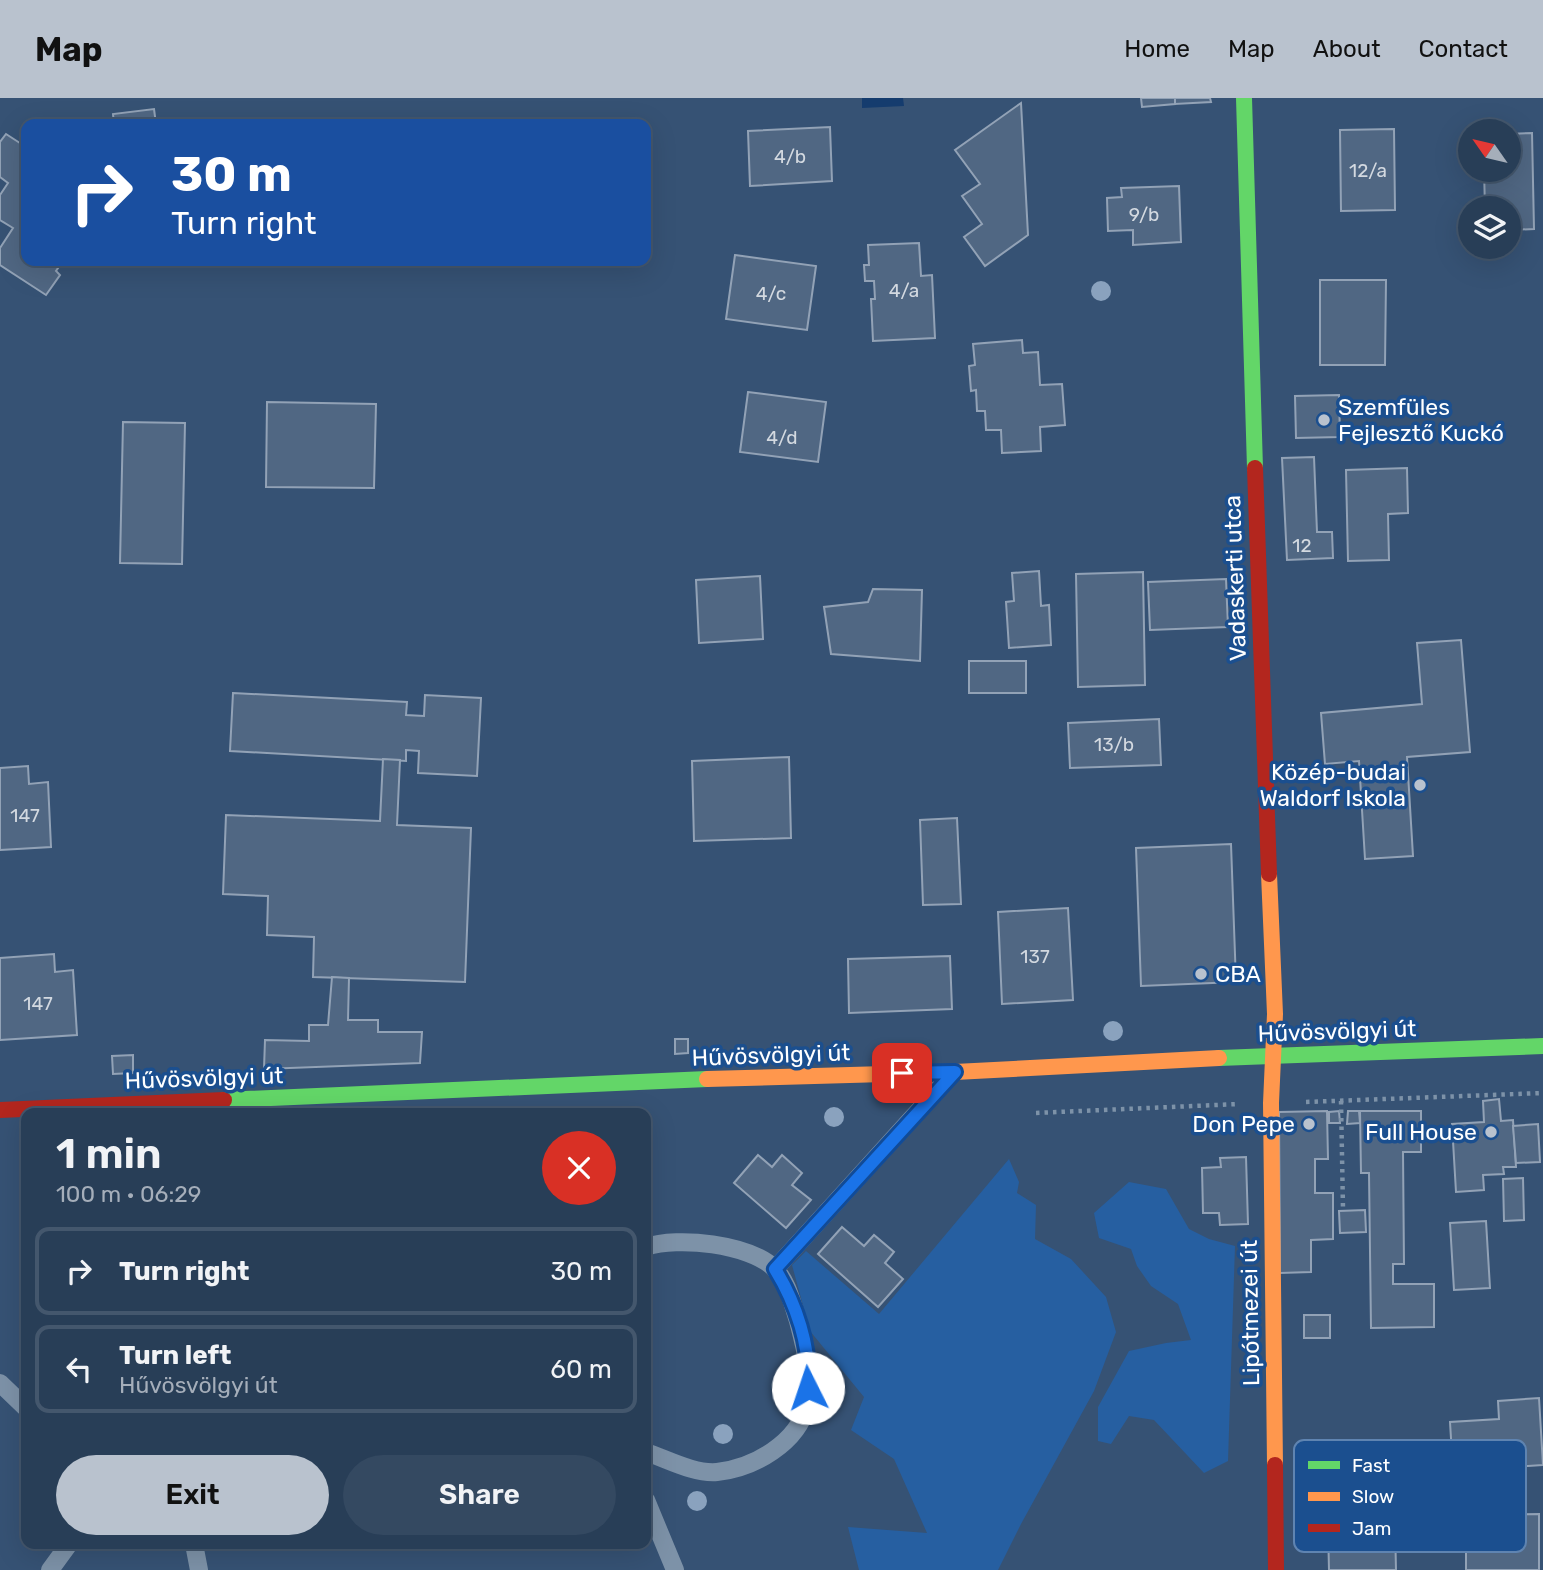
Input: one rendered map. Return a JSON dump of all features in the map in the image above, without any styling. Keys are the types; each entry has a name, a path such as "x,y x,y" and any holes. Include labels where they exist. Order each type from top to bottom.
{"main road":[{"name":"Vadaskerti utca","path":"1244,98 1258,584 1275,1014 1273,1055"},
{"name":"Hűvösvölgyi út","path":"45,1108 676,1080 955,1072 1273,1055 1543,1046"},
{"name":"Lipótmezei út","path":"1273,1055 1271,1116 1276,1570"},
{"name":"Hűvösvölgyi út","path":"0,1110 21,1109"}],"lane":[{"path":"775,1269 955,1072"},
{"path":"651,1245 703,1243 758,1256 775,1269 790,1293 809,1369 807,1406 792,1433 771,1453 747,1465 716,1472 690,1467 651,1453"},
{"path":"0,1383 21,1403"},
{"path":"651,1512 675,1570"},
{"path":"50,1570 65,1549"},
{"path":"195,1549 199,1570"}],"path":[{"path":"1341,1101 1343,1209"}],"shaded area":[{"path":"862,98 903,98 904,106 862,108"},
{"path":"1009,1159 1019,1182 1017,1193 1036,1205 1035,1239 1071,1259 1106,1297 1116,1332 1094,1391 998,1570 859,1570 848,1527 927,1533 894,1459 851,1430 864,1397 810,1331 792,1265 806,1251 879,1314"},
{"path":"1129,1182 1166,1189 1189,1229 1209,1239 1235,1246 1228,1461 1204,1473 1154,1420 1129,1416 1111,1444 1098,1441 1098,1407 1129,1351 1191,1340 1178,1304 1151,1286 1137,1266 1131,1249 1099,1238 1094,1213"}],"building":[{"path":"1141,98 1175,98 1175,104 1142,107"},
{"path":"1175,98 1210,98 1211,102 1175,104"},
{"path":"1021,103 1028,235 985,266 964,237 982,224 962,196 980,184 955,150"},
{"path":"154,109 155,119 114,119 113,114"},
{"path":"830,127 832,181 750,186 748,131"},
{"path":"1394,129 1395,210 1341,211 1340,130"},
{"path":"1521,133 1532,133 1534,229 1521,230 1521,196 1485,196 1484,182 1521,182"},
{"path":"6,134 21,144 21,266 60,266 56,271 60,275 46,295 0,265 0,248 13,228 0,220 0,195 8,183 0,177 0,142"},
{"path":"1179,186 1181,242 1133,245 1133,230 1108,231 1107,198 1122,197 1121,188"},
{"path":"919,243 921,276 932,275 935,338 873,341 871,299 875,299 874,281 865,281 864,265 869,265 868,245"},
{"path":"735,255 816,266 807,330 726,319"},
{"path":"1320,280 1386,280 1385,365 1320,365"},
{"path":"1022,340 1023,353 1038,352 1040,385 1062,384 1065,425 1040,427 1041,451 1002,453 1001,430 986,430 985,411 977,411 976,390 971,391 969,366 975,365 973,344"},
{"path":"748,392 826,402 818,462 740,452"},
{"path":"1339,395 1340,437 1296,438 1295,396"},
{"path":"267,402 376,404 374,488 266,487"},
{"path":"123,422 185,423 182,564 120,563"},
{"path":"1314,457 1317,532 1332,532 1333,558 1287,560 1282,458"},
{"path":"1407,468 1408,513 1388,514 1389,560 1348,561 1346,470"},
{"path":"1039,571 1041,606 1049,605 1051,645 1009,648 1006,602 1014,601 1012,573"},
{"path":"1143,572 1145,685 1078,687 1076,574"},
{"path":"760,576 763,639 699,643 696,580"},
{"path":"1226,579 1228,627 1150,630 1148,582"},
{"path":"873,589 922,590 920,661 831,654 824,607 868,602"},
{"path":"1461,640 1470,752 1407,757 1413,856 1365,859 1359,761 1325,764 1321,713 1422,704 1417,643"},
{"path":"969,661 1026,661 1026,693 969,693"},
{"path":"233,693 407,702 406,715 424,716 425,695 481,698 477,776 418,773 419,751 406,750 406,761 230,751"},
{"path":"1159,719 1161,765 1070,768 1068,723"},
{"path":"789,757 791,838 694,841 692,761"},
{"path":"383,759 400,760 397,825 471,828 465,982 313,977 314,937 267,935 268,896 223,894 226,815 380,821"},
{"path":"28,766 29,784 48,782 51,847 0,850 0,768"},
{"path":"957,818 961,904 923,905 920,820"},
{"path":"1231,844 1236,982 1141,986 1136,848"},
{"path":"1068,908 1073,1000 1002,1004 998,912"},
{"path":"54,954 55,972 73,970 77,1035 0,1040 0,958"},
{"path":"950,956 952,1009 849,1013 848,959"},
{"path":"332,977 349,978 348,1020 378,1020 378,1032 422,1032 420,1063 264,1069 265,1040 309,1041 309,1025 328,1025"},
{"path":"675,1039 688,1039 688,1053 675,1054"},
{"path":"133,1055 133,1073 113,1074 112,1056"},
{"path":"1499,1099 1501,1121 1513,1120 1516,1167 1503,1167 1504,1174 1483,1175 1484,1190 1456,1192 1452,1124 1484,1122 1483,1101"},
{"path":"1327,1111 1328,1159 1315,1159 1315,1193 1333,1193 1333,1239 1311,1240 1311,1272 1280,1273 1279,1112"},
{"path":"1339,1111 1340,1123 1329,1123 1329,1112"},
{"path":"1348,1111 1359,1111 1360,1123 1347,1124"},
{"path":"1360,1111 1421,1111 1421,1152 1403,1152 1404,1264 1393,1264 1393,1284 1434,1284 1434,1327 1371,1328 1369,1173 1361,1173"},
{"path":"1538,1124 1540,1162 1516,1163 1513,1126"},
{"path":"758,1155 772,1167 782,1155 802,1173 792,1185 811,1200 786,1228 734,1183"},
{"path":"1246,1157 1248,1224 1220,1225 1219,1213 1203,1213 1202,1168 1221,1167 1220,1158"},
{"path":"1523,1178 1524,1220 1504,1221 1503,1179"},
{"path":"1365,1210 1366,1232 1340,1233 1339,1211"},
{"path":"1486,1221 1490,1288 1454,1290 1450,1223"},
{"path":"842,1227 864,1246 874,1235 894,1252 885,1263 903,1279 878,1307 818,1254"},
{"path":"1304,1315 1330,1315 1330,1338 1304,1338"},
{"path":"1539,1398 1543,1465 1526,1466 1526,1440 1451,1440 1450,1422 1499,1419 1498,1401"},
{"path":"1526,1514 1539,1514 1539,1570 1466,1570 1466,1552 1526,1552"},
{"path":"1329,1552 1396,1552 1396,1570 1329,1570"}],"traffic: fast":[{"path":"1244,98 1255,468"},
{"path":"1219,1058 1543,1046"},
{"path":"224,1100 707,1079"}],"traffic: slow":[{"path":"1269,874 1275,1014 1271,1103 1275,1465"},
{"path":"707,1079 955,1072 1219,1058"}],"traffic: jam":[{"path":"1255,468 1269,874"},
{"path":"45,1108 224,1100"},
{"path":"0,1110 21,1109"},
{"path":"1275,1465 1276,1570"}],"place":[{"name":"Szemfüles Fejlesztő Kuckó","path":"1324,420"},
{"name":"Közép-budai Waldorf Iskola","path":"1420,785"},
{"name":"CBA","path":"1201,974"},
{"name":"Don Pepe","path":"1309,1124"},
{"name":"Full House","path":"1491,1132"}],"route":[{"path":"808,1388 809,1369 801,1332 790,1293 775,1269 955,1072 902,1073"}]}
